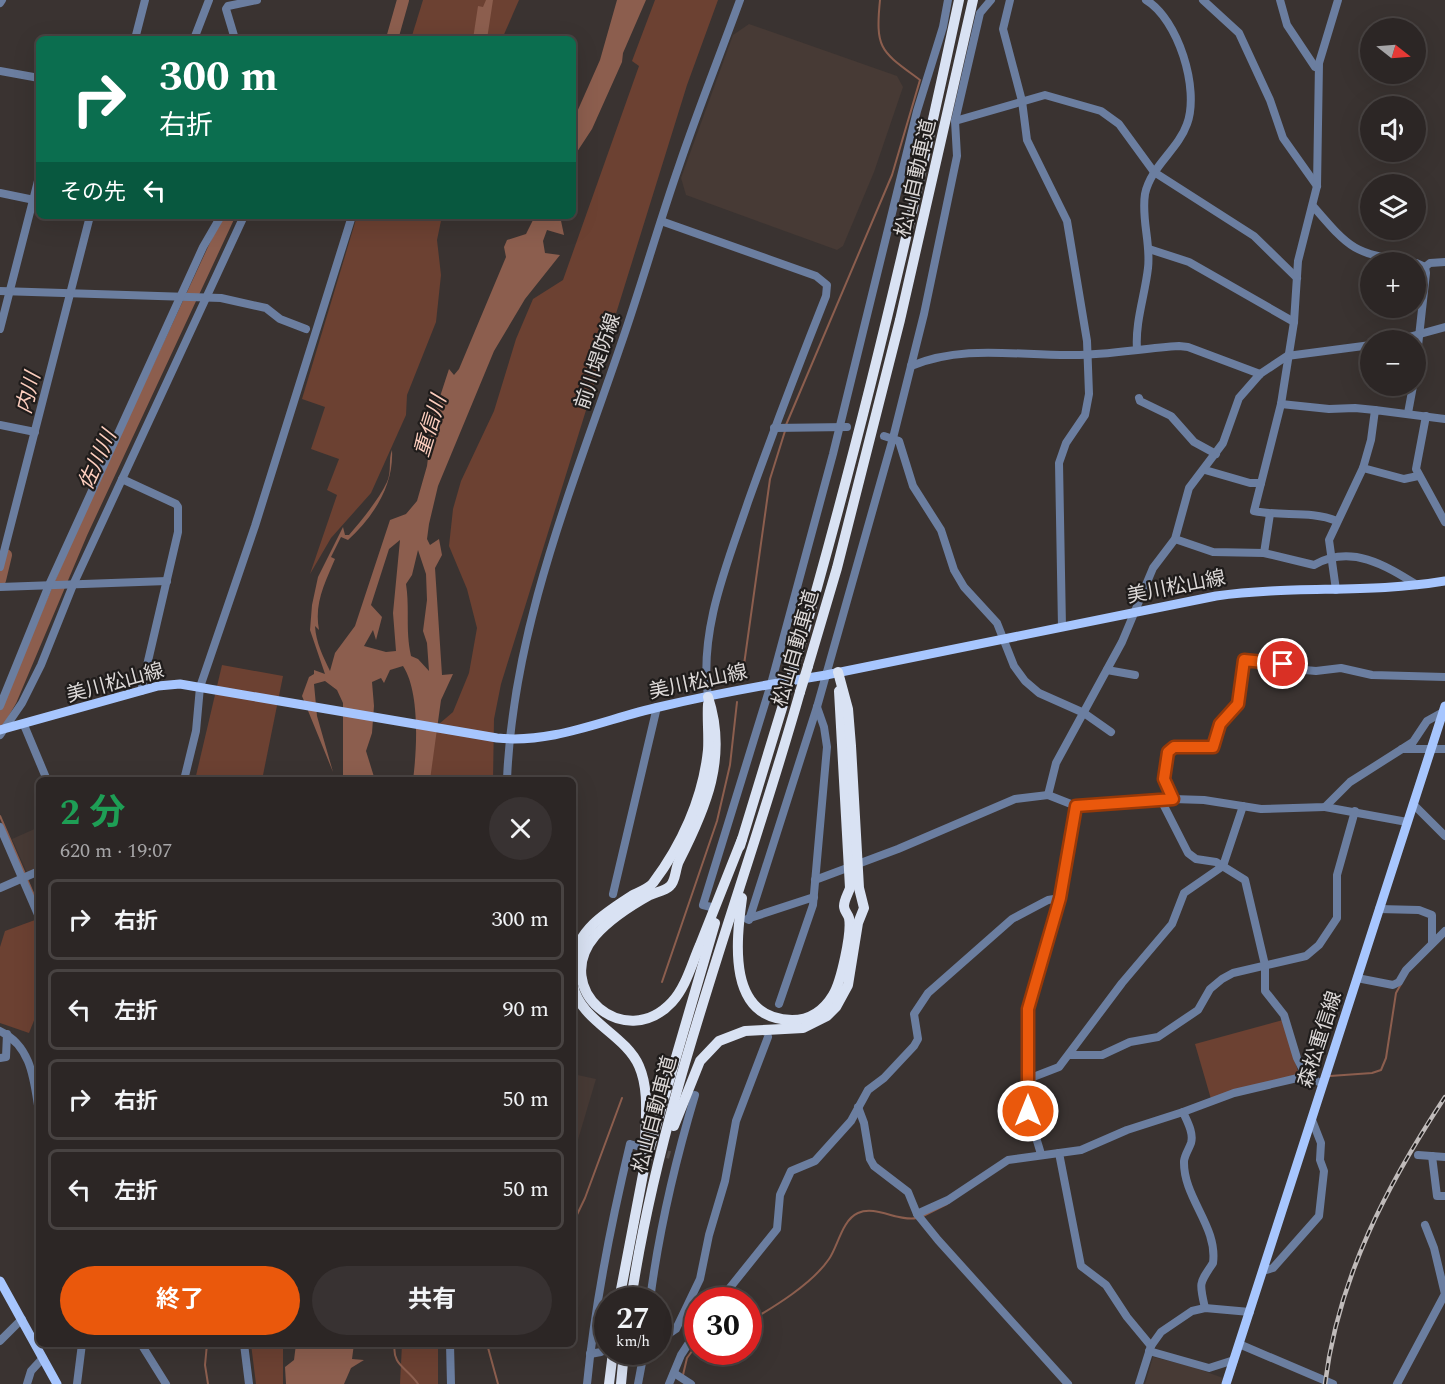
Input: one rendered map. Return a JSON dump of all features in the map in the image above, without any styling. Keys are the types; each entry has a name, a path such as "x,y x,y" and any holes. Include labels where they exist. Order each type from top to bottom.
{"highway":[{"name":"松山自動車道","path":"621,1287 645,1164 696,981 742,839 831,543 886,328 959,0"},
{"name":"松山自動車道","path":"634,1287 657,1166 709,985 837,568 944,132 972,3"},
{"path":"657,1166 700,1061 709,1049 730,1035 745,1031 785,1030 816,1023 827,1016 843,997 852,969 858,923 864,908 853,865 838,672"},
{"path":"708,697 716,719 717,748 714,772 702,814 675,868 673,884 649,896 605,927 590,943 583,960 581,978 590,999 598,1008 618,1019 640,1021 663,1010 674,1000 690,969 742,839"},
{"path":"576,952 590,927 608,911 652,884 670,859 699,798 704,779 708,748 708,697"},
{"path":"745,870 737,957 743,987 758,1008 784,1020 798,1020 822,1009 839,983 849,919 844,904 850,888 853,865"},
{"path":"576,990 588,1011 625,1045 639,1066 646,1098 645,1164"},
{"path":"608,1365 609,1384"},
{"path":"621,1384 623,1365"}],"main road":[{"name":"美川松山線","path":"2,731 141,691 180,684 508,740 565,734 657,707 1248,591 1419,586 1445,581"},
{"name":"森松重信線","path":"1226,1384 1444,710"},
{"path":"0,1281 36,1345"},
{"path":"37,1347 57,1384"}],"street":[{"path":"136,36 145,0"},
{"path":"195,36 209,0"},
{"path":"234,36 228,6 257,0"},
{"name":"前川堤防線","path":"507,777 508,740 522,664 554,539 661,221 740,0"},
{"path":"711,907 703,905 771,684 843,427 917,111 943,27 948,0"},
{"path":"814,897 747,919 817,707 889,437 911,366 957,156 955,121 980,13 991,0"},
{"path":"1010,0 1003,29 1022,101 1027,140 1067,221 1088,354 1089,394 1085,415 1066,443 1059,463 1062,627"},
{"path":"1137,349 1149,249 1144,206 1149,183 1154,172 1187,125 1192,96 1174,33 1167,19 1146,0"},
{"path":"1203,0 1239,33 1270,100 1283,138 1317,186"},
{"path":"1280,0 1287,26 1315,67 1318,68"},
{"path":"1337,521 1313,514 1270,514 1254,511 1281,404 1294,322 1302,243 1317,186 1318,68 1338,0"},
{"path":"0,71 36,77"},
{"path":"955,121 1022,101 1051,96 1112,116 1154,172 1254,236 1297,278"},
{"path":"0,193 36,200 0,329"},
{"path":"1313,206 1347,244 1361,252"},
{"path":"0,567 89,219"},
{"path":"0,706 51,585 220,219"},
{"path":"2,731 41,665 72,585 242,219"},
{"path":"185,777 203,688 351,219"},
{"path":"661,221 816,276 827,285 826,296 714,607 706,657 708,697"},
{"path":"1149,249 1189,261 1294,322"},
{"path":"1426,266 1445,262"},
{"path":"0,291 221,298 266,308 280,319 306,329"},
{"path":"1426,331 1445,327"},
{"path":"911,366 928,358 966,351 1088,354 1188,347 1260,374"},
{"path":"1048,795 1056,763 1122,642 1153,568 1175,539 1186,494 1205,470 1228,433 1234,407 1260,374 1287,357 1360,347"},
{"path":"1408,413 1411,396"},
{"path":"1138,398 1171,416 1194,442 1216,454"},
{"path":"1281,404 1329,409 1355,408 1445,419"},
{"path":"1336,590 1329,540 1363,468 1371,440 1375,410"},
{"path":"1426,416 1417,461 1418,476 1445,522"},
{"path":"0,425 35,432"},
{"path":"778,429 843,427"},
{"path":"889,437 899,441 913,486 941,530 954,570 964,587 997,623 1014,666 1031,688 1084,713 1111,732"},
{"path":"1363,468 1404,479 1418,476"},
{"path":"1205,470 1250,483 1261,483"},
{"path":"122,478 178,507 178,532 141,691"},
{"path":"1264,553 1270,514"},
{"path":"1175,539 1213,552 1264,553 1314,565 1332,556 1365,557 1419,586"},
{"path":"0,587 167,580"},
{"path":"1173,799 1164,779 1166,755 1174,747 1213,747 1220,724 1238,704 1244,660 1268,661 1294,669 1316,671 1341,668 1372,675 1445,677"},
{"path":"1107,670 1135,675"},
{"path":"613,894 657,707"},
{"path":"779,1004 814,897 827,747 824,727 817,707"},
{"path":"1325,807 1350,782 1417,737 1427,721 1444,710"},
{"path":"24,725 46,777"},
{"path":"1401,749 1445,749"},
{"path":"815,879 972,819 999,805 1048,795 1076,806 1173,799 1204,800 1260,809 1325,807 1355,811 1384,820 1407,822"},
{"path":"1161,800 1188,853 1196,859 1223,866 1245,880 1265,964 1265,991 1284,1015 1297,1058 1306,1076 1323,1084"},
{"path":"1413,804 1445,836"},
{"path":"1041,1154 1028,1111 1028,1009 1060,898 1076,806"},
{"path":"1028,1079 1059,1067 1070,1055 1122,983 1172,924 1184,893 1223,866 1243,806"},
{"path":"1070,1055 1102,1055 1130,1042 1158,1037 1198,1010 1213,984 1233,973 1306,956 1319,945 1333,926 1338,905 1337,875 1355,811"},
{"path":"0,827 36,910"},
{"path":"0,888 36,872"},
{"path":"730,1287 777,1229 780,1195 791,1171 815,1161 851,1121 868,1090 884,1078 914,1046 918,1038 914,1014 928,993 944,982 1012,919 1048,900 1060,898"},
{"path":"1379,909 1419,910 1432,915 1432,943"},
{"path":"1357,978 1393,985 1399,982 1406,970 1445,931"},
{"path":"0,1058 6,1057 4,1032"},
{"path":"4,1032 12,1036 32,1067 36,1093"},
{"path":"672,1332 676,1329 700,1279 709,1235 725,1181 736,1121 768,1037"},
{"path":"917,1214 948,1200 1008,1160 1081,1150 1127,1130 1234,1094 1306,1076"},
{"path":"652,1287 673,1155 696,1095"},
{"path":"858,1107 864,1123 870,1159 874,1166 908,1192 917,1214 1068,1384"},
{"path":"1183,1112 1191,1129 1192,1142 1184,1160 1186,1170 1194,1199 1214,1241 1213,1263 1203,1275 1201,1285 1205,1308"},
{"path":"1263,1271 1273,1268 1319,1216 1324,1171 1320,1160 1321,1143 1312,1120"},
{"path":"587,1384 595,1311 620,1185 630,1144 637,1146"},
{"path":"1059,1153 1081,1266 1106,1285 1150,1349 1209,1368 1234,1360"},
{"path":"1418,1155 1445,1156"},
{"path":"1432,1156 1437,1196 1445,1196"},
{"path":"1397,1384 1445,1294 1434,1248 1425,1225"},
{"path":"1139,1384 1150,1349 1161,1332 1192,1311 1205,1308 1250,1312"},
{"path":"0,1341 22,1319"},
{"path":"1239,1344 1333,1384"},
{"path":"77,1384 82,1347"},
{"path":"143,1347 166,1384"},
{"path":"244,1347 249,1384"},
{"path":"450,1347 451,1384"},
{"path":"669,1384 683,1378 681,1355 684,1350"},
{"path":"590,1354 594,1354"},
{"path":"27,1384 32,1371 43,1358"},
{"path":"638,1384 642,1365"}],"shaded area":[{"path":"423,0 519,0 503,36 412,36"},
{"path":"486,0 493,0 487,36 473,36 478,6 483,7"},
{"path":"617,0 646,0 623,53 622,62 592,129 576,153 576,114 600,60"},
{"path":"655,0 718,0 687,85 501,684 494,719 493,777 422,777 425,736 453,712 469,673 477,628 467,589 449,546 453,509 461,481 494,411 516,339 533,299 563,280 639,66 632,61"},
{"path":"749,24 897,76 903,87 874,172 843,246 837,250 686,195 681,178 733,35"},
{"path":"356,219 441,219 437,240 441,275 436,322 407,395 406,415 371,493 331,538 310,574 337,495 327,490 339,459 311,449 325,407 302,399"},
{"path":"534,219 561,219 564,235 547,230 543,241 545,253 560,255 525,299 494,351 438,486 429,524 427,539 430,545 439,539 442,555 435,568 442,675 453,674 441,700 430,777 413,777 416,753 415,705 403,666 390,670 384,683 381,678 372,682 374,706 372,733 366,751 374,777 343,777 343,703 337,690 325,681 314,684 317,716 333,772 302,696 314,670 325,674 310,630 318,577 343,527 345,535 349,535 384,489 390,470 392,450 392,463 389,476 380,500 366,521 348,540 341,537 331,557 335,559 319,602 319,630 315,626 318,644 330,671 335,653 355,626 390,520 406,514 417,501 427,466 433,418 449,369 454,375 459,369 506,257 504,247 507,240 526,234","holes":["400,540 393,613 396,651 386,652 364,646 373,630 376,640 382,617 371,605 389,549","418,550 426,574 427,600 423,631 427,643 429,671 418,659 411,656 408,637 406,584 412,575"]},
{"path":"222,665 283,676 263,777 196,777"},
{"path":"36,828 36,869 27,873 12,839"},
{"path":"35,920 36,922 36,1016 29,1033 0,1023 0,947 5,931"},
{"path":"1283,1020 1299,1075 1211,1099 1195,1044"},
{"path":"576,1075 596,1079 576,1143"},
{"path":"251,1347 283,1347 283,1384 256,1384"},
{"path":"296,1347 354,1347 352,1359 364,1360 351,1368 344,1384 286,1384 285,1367 294,1360"},
{"path":"402,1347 438,1347 438,1384 400,1384"},
{"path":"1153,1357 1193,1367 1223,1378 1221,1384 1145,1384"}],"waterway":[{"name":"佐川川","path":"393,36 403,0"},
{"path":"786,425 892,175 920,80 889,55 884,48 879,30 880,0"},
{"name":"佐川川","path":"0,719 11,700 82,532 228,219"},
{"path":"742,679 770,479 785,431"},
{"name":"内川","path":"0,580 6,555"},
{"path":"662,982 717,821 730,765 737,702"},
{"path":"0,816 25,874"},
{"path":"27,879 36,900"},
{"path":"1330,1076 1372,1073 1381,1070 1386,1058 1396,993 1401,984"},
{"path":"576,1217 622,1098"},
{"path":"923,1216 947,1204"},
{"path":"762,1314 803,1286 822,1268 832,1254 844,1227 853,1216 872,1211 902,1218 917,1218"},
{"path":"207,1347 205,1365 208,1384"},
{"path":"395,1347 398,1362 418,1384"},
{"path":"488,1347 498,1384"},
{"path":"683,1375 685,1365"}],"tunnel":[{"path":"644,1148 670,1155"}],"railway":[{"path":"1325,1384 1341,1307 1368,1234 1404,1164 1445,1097"}],"route":[{"path":"1028,1111 1028,1009 1060,898 1076,806 1173,799 1164,779 1165,758 1168,752 1174,747 1208,749 1213,747 1222,719 1231,714 1238,704 1244,660 1283,664"}],"water label":[{"name":"重信川","path":"430,426"}]}
